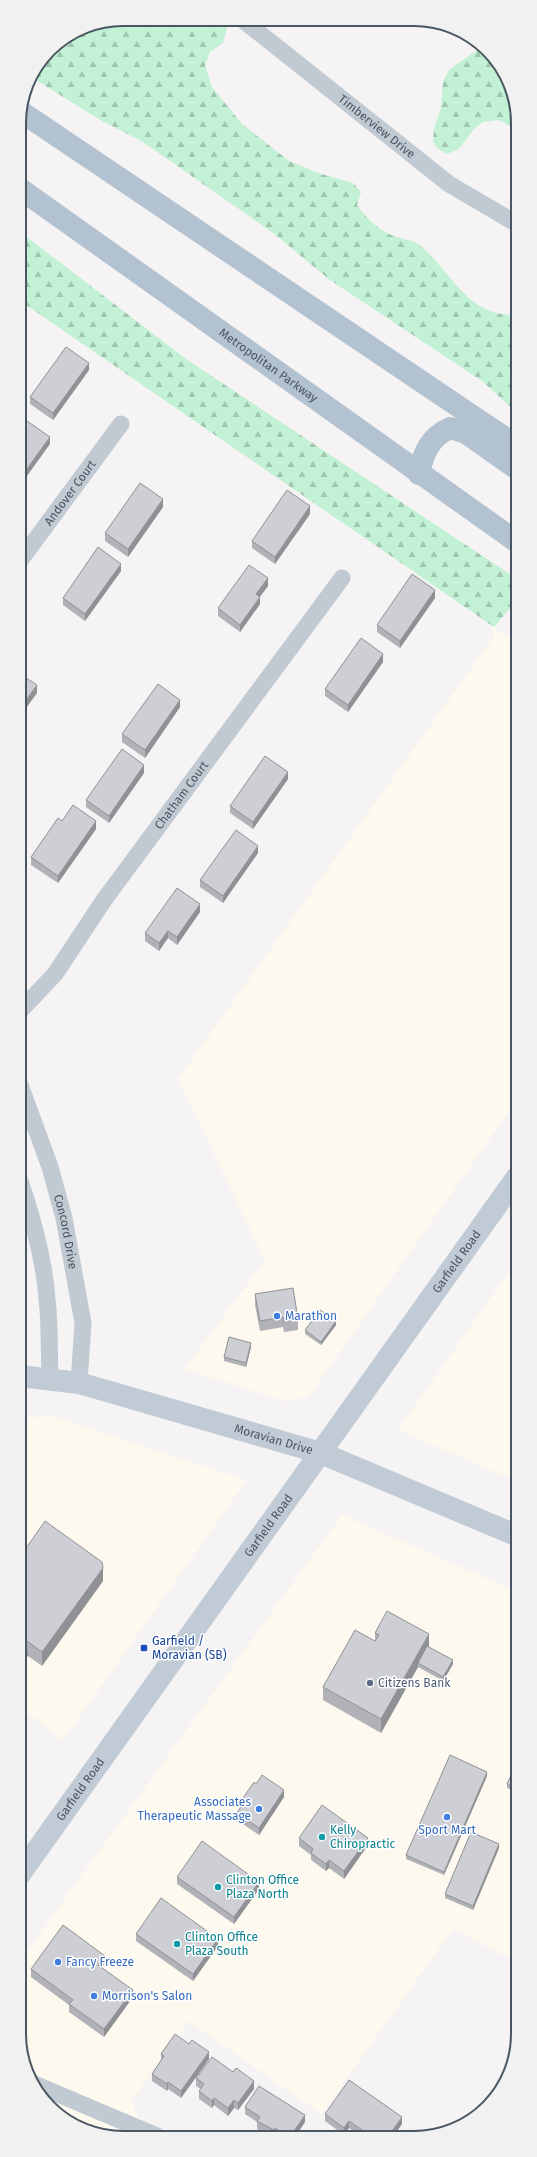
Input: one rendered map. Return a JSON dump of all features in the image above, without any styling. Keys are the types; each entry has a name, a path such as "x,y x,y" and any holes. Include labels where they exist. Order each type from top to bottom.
{"main road":[{"path":"26,115 511,442"},
{"name":"Metropolitan Parkway","path":"26,193 419,474 511,538"},
{"path":"419,474 427,448 434,438 450,428 466,433 511,465"},
{"name":"Garfield Road","path":"26,1866 511,1188"},
{"name":"Moravian Drive","path":"26,1376 50,1378 79,1383 321,1453 511,1533"}],"street":[{"name":"Timberview Drive","path":"251,26 449,184 511,220"},
{"name":"Andover Court","path":"26,553 121,424"},
{"name":"Chatham Court","path":"26,1005 55,974 104,900 342,578"},
{"name":"Concord Drive","path":"26,1101 50,1167 64,1218 83,1323 79,1383"},
{"path":"26,1199 34,1222 42,1261 47,1300 50,1378"},
{"path":"42,2087 145,2131"}],"shaded area":[{"path":"494,627 511,640 511,1109 309,1396 287,1402 185,1369 265,1260 178,1079 493,638"},
{"path":"511,1269 511,1479 398,1430"},
{"path":"51,1416 247,1480 63,1740 26,1712 26,1418"},
{"path":"342,1515 511,1589 511,1959 453,1929 321,2114 189,2021 131,2101 145,2131 104,2129 92,2126 74,2118 54,2103 39,2082 31,2065 26,2034 26,1953"}],"green space":[{"path":"117,26 226,26 223,43 210,52 205,65 212,87 242,124 289,161 321,174 353,183 361,192 357,205 374,224 391,235 419,245 433,258 473,302 500,314 511,315 511,408 482,381 330,280 273,233 143,142 102,121 36,80 42,69 54,54 69,42 92,31"},
{"path":"475,48 495,69 504,86 508,98 511,126 499,120 483,122 474,129 459,149 447,154 437,148 433,141 434,128 441,108 443,81 450,69 476,51"},
{"path":"26,236 186,359 511,575 511,607 494,627 26,305"}],"building":[{"path":"66,347 89,363 53,413 30,397"},
{"path":"27,421 50,437 26,470"},
{"path":"140,483 163,499 128,549 105,533"},
{"path":"287,490 310,506 275,557 252,541"},
{"path":"98,547 121,564 85,614 63,598"},
{"path":"249,565 268,578 256,594 260,597 240,625 218,608"},
{"path":"412,574 435,590 400,641 377,625"},
{"path":"361,638 383,654 348,705 325,689"},
{"path":"26,678 37,685 26,700"},
{"path":"158,684 180,700 145,750 122,734"},
{"path":"122,749 144,765 109,816 86,800"},
{"path":"265,756 288,772 253,822 230,806"},
{"path":"73,805 96,821 58,876 31,857 58,818 62,821"},
{"path":"236,830 258,846 223,896 200,880"},
{"path":"177,888 200,904 177,937 168,931 159,943 145,933"},
{"name":"Marathon","path":"293,1288 298,1319 284,1322 283,1317 260,1321 255,1294"},
{"path":"320,1310 336,1321 321,1342 305,1330"},
{"path":"229,1337 251,1343 246,1363 224,1357"},
{"path":"45,1521 102,1562 103,1568 42,1652 26,1640 26,1548"},
{"name":"Citizens Bank","path":"387,1611 429,1634 381,1719 323,1687 355,1630 375,1641 379,1635 375,1633"},
{"path":"427,1646 453,1660 443,1677 418,1663"},
{"name":"Sport Mart","path":"450,1755 487,1772 444,1872 406,1855"},
{"name":"Associates Therapeutic Massage","path":"262,1775 284,1790 259,1828 237,1813 243,1803 241,1801 254,1782 256,1784"},
{"path":"511,1775 511,1786 507,1784"},
{"path":"322,1805 368,1838 344,1871 329,1860 326,1864 311,1853 313,1849 299,1838"},
{"path":"471,1832 499,1844 473,1906 445,1894"},
{"name":"Clinton Office Plaza North","path":"202,1841 259,1882 234,1917 177,1877"},
{"name":"Clinton Office Plaza South","path":"161,1898 218,1939 193,1974 136,1934"},
{"path":"63,1925 105,1956 98,1965 133,1990 104,2029 69,2004 73,2000 31,1969"},
{"path":"175,2034 189,2044 192,2040 209,2052 181,2091 152,2074 164,2056 161,2054"},
{"path":"212,2057 233,2072 236,2068 254,2081 238,2103 234,2100 228,2108 214,2098 212,2101 199,2091 204,2084 196,2078"},
{"path":"349,2080 402,2117 392,2131 363,2131 349,2121 344,2128 325,2114"},
{"path":"259,2086 305,2115 294,2131 279,2131 275,2128 274,2130 257,2121 260,2117 245,2107"}],"place":[{"name":"Marathon","path":"277,1316"},
{"name":"Garfield / Moravian (SB)","path":"144,1648"},
{"name":"Citizens Bank","path":"370,1683"},
{"name":"Associates Therapeutic Massage","path":"259,1809"},
{"name":"Sport Mart","path":"447,1817"},
{"name":"Kelly Chiropractic","path":"322,1837"},
{"name":"Clinton Office Plaza North","path":"218,1887"},
{"name":"Clinton Office Plaza South","path":"177,1944"},
{"name":"Fancy Freeze","path":"58,1962"},
{"name":"Morrison's Salon","path":"94,1996"}]}
